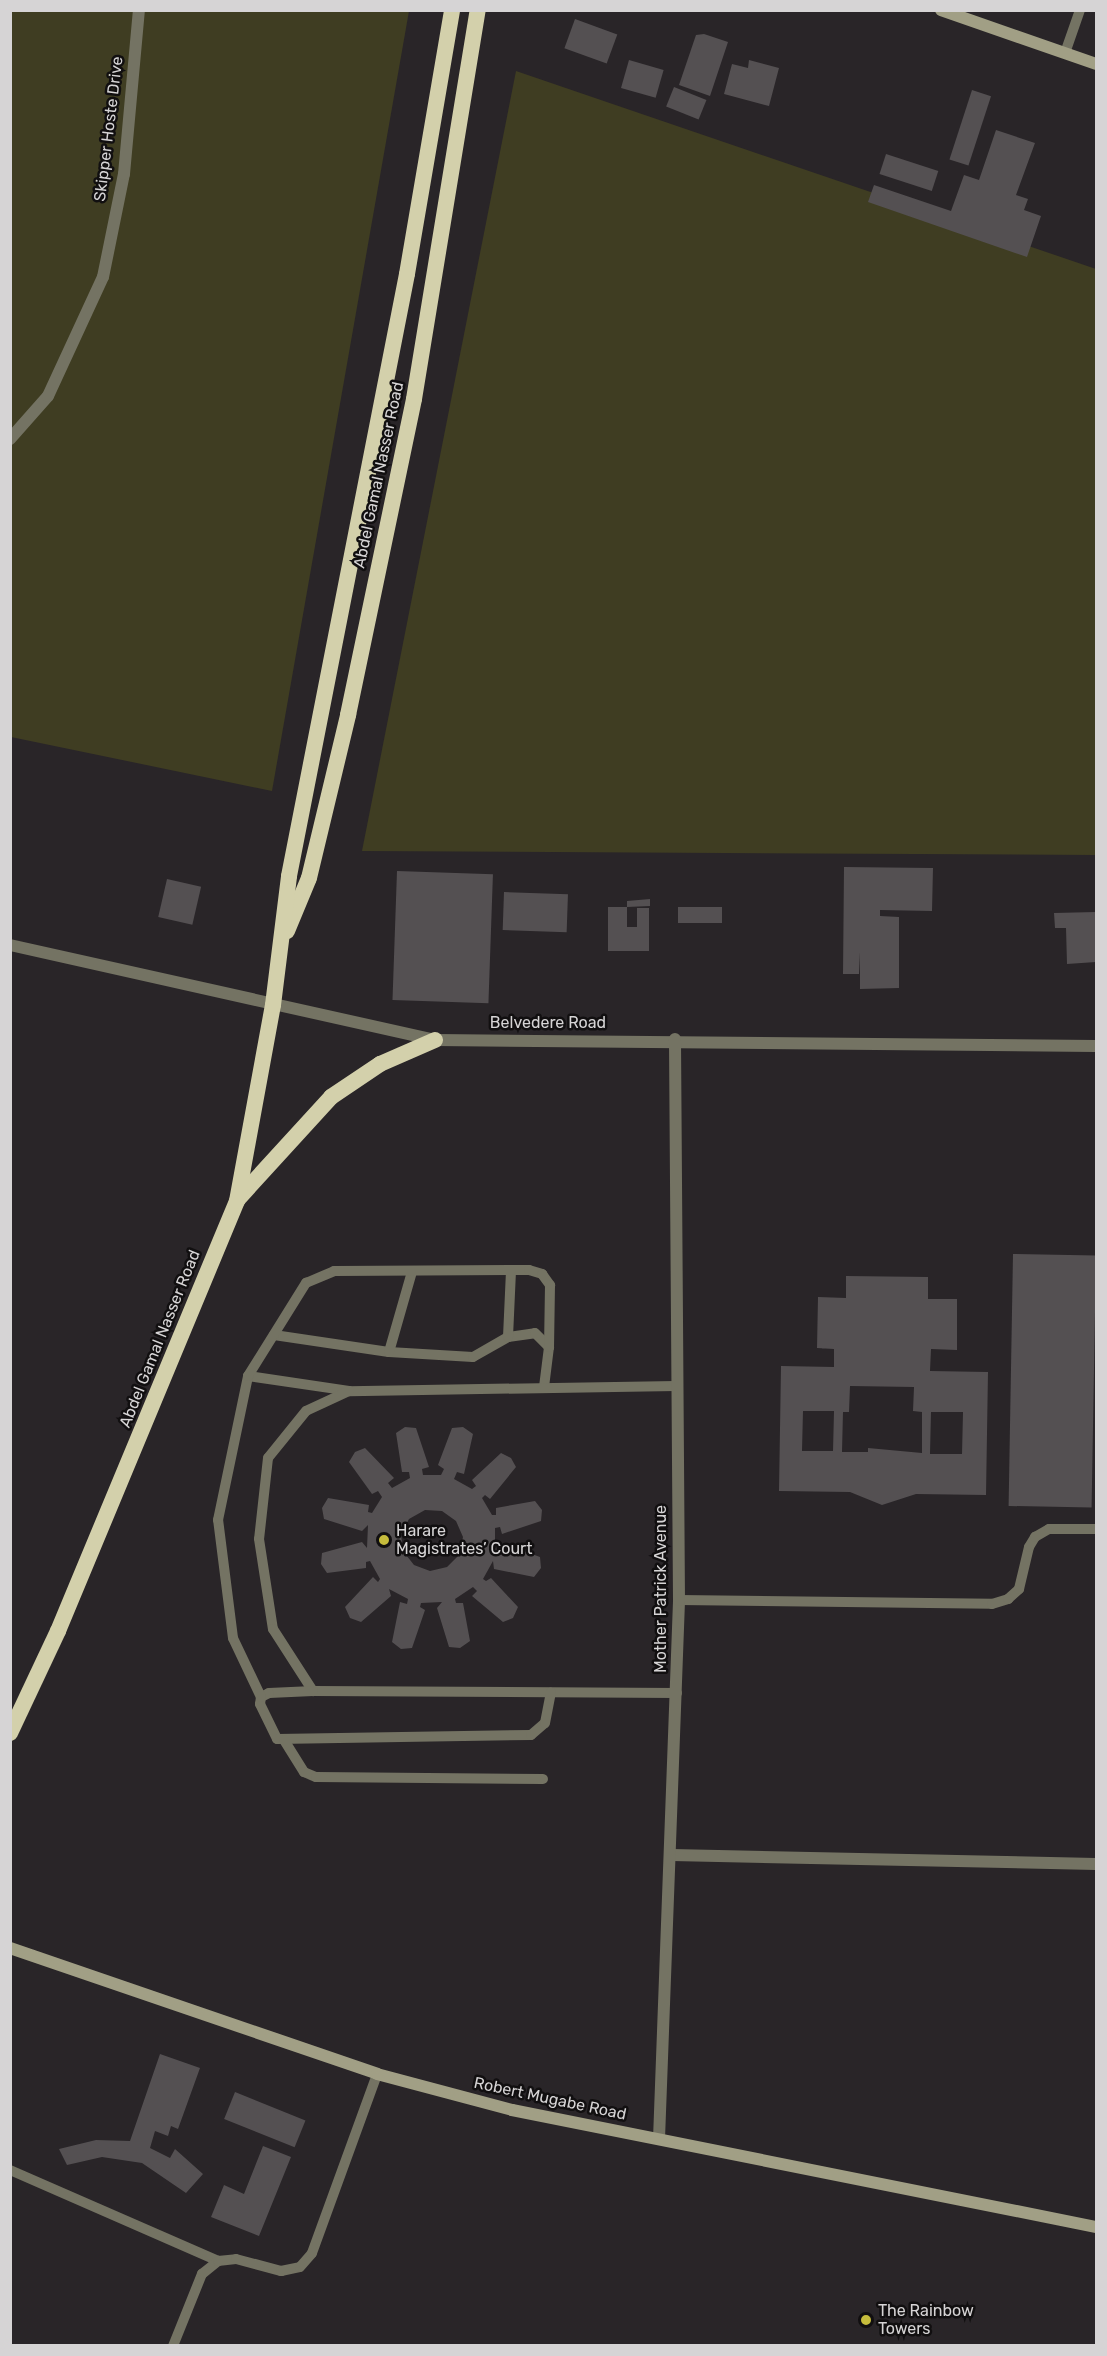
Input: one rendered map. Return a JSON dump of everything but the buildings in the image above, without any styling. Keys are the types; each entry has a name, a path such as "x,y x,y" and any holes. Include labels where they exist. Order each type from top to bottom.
{"highway":[{"name":"Abdel Gamal Nasser Road","path":"12,1725 237,1201 273,1005 283,940 289,876 407,274 452,10"},
{"name":"Abdel Gamal Nasser Road","path":"283,940 309,878 353,691 414,399 478,10"},
{"path":"237,1201 331,1097 380,1064 435,1040"}],"main road":[{"path":"941,10 1096,64"},
{"name":"Robert Mugabe Road","path":"10,1948 377,2074 512,2110 1096,2227"}],"street":[{"name":"Skipper Hoste Drive","path":"10,439 48,396 103,278 124,174 139,10"},
{"name":"Belvedere Road","path":"10,945 435,1040 675,1039 1096,1046"},
{"name":"Mother Patrick Avenue","path":"659,2139 672,1855 679,1600 675,1039"},
{"path":"672,1855 1096,1864"}],"lane":[{"path":"1065,53 1080,10"},
{"path":"544,1387 549,1347 550,1285 542,1274 511,1270 334,1271 306,1283 248,1376 218,1520 233,1638 261,1697 260,1704 271,1733 284,1740 531,1735 545,1723 551,1693"},
{"path":"508,1337 511,1270"},
{"path":"389,1352 412,1272"},
{"path":"274,1335 389,1352 473,1357 508,1337 535,1333 549,1347"},
{"path":"248,1376 349,1391 676,1386"},
{"path":"313,1690 273,1629 259,1539 268,1458 306,1411 349,1391"},
{"path":"679,1600 992,1604 1008,1599 1019,1589 1029,1547 1035,1537 1049,1529 1096,1529"},
{"path":"261,1697 269,1693 313,1690 677,1692"},
{"path":"284,1740 304,1772 316,1776 543,1779"},
{"path":"10,2170 218,2261 236,2259 281,2271 300,2267 312,2253 377,2074"},
{"path":"173,2346 202,2274 218,2261"}],"shaded area":[{"path":"11,11 409,11 272,791 11,737"},
{"path":"516,71 1096,269 1096,855 362,851"}],"place":[{"name":"Harare Magistrates’ Court","path":"384,1540"},
{"name":"The Rainbow Towers","path":"866,2320"}]}
